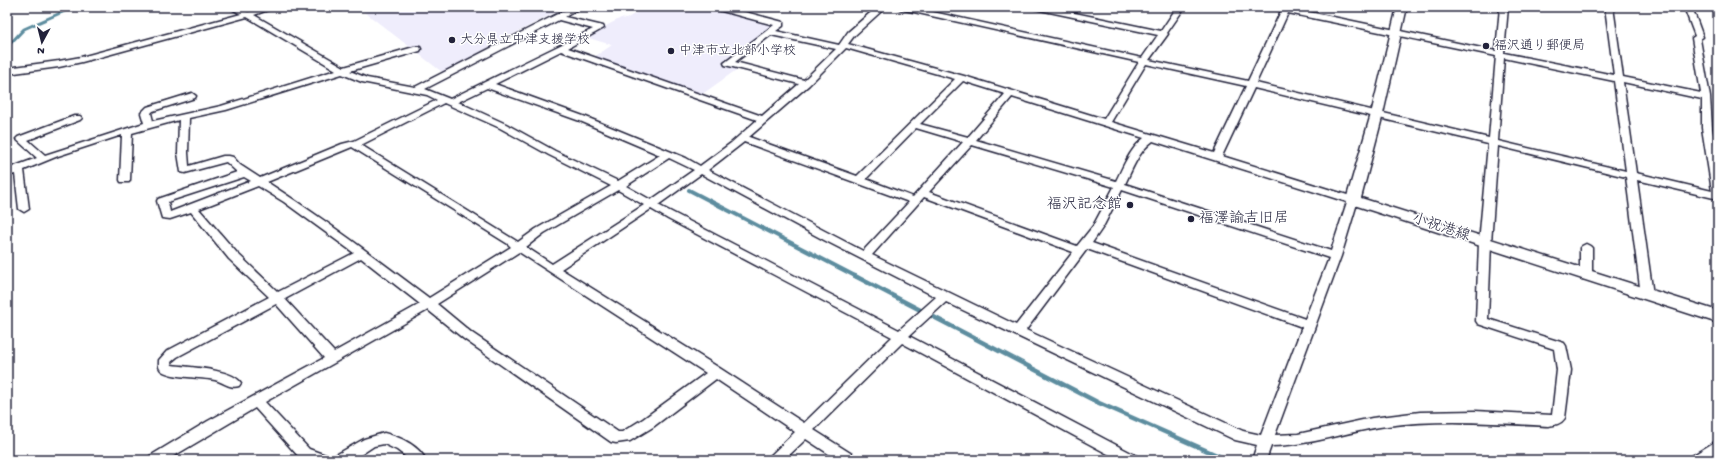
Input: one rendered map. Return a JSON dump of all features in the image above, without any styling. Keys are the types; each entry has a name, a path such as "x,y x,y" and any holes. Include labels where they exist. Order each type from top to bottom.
{"main road":[{"path":"1353,200 1377,114 1402,7"},
{"name":"小祝港線","path":"1353,200 1586,276 1718,317"}],"street":[{"path":"232,7 319,55 342,70 364,80 430,93 508,129 619,186 651,205 1132,460"},
{"path":"7,71 71,61 247,15 272,7"},
{"path":"417,90 577,7"},
{"path":"717,7 780,24 728,63 806,83"},
{"path":"552,269 674,190 743,138 826,65 843,46 851,34 882,7"},
{"path":"900,7 1252,85 1632,174 1718,196 1707,128 1706,97 1696,38 1699,37 1688,7"},
{"path":"1035,7 1164,34"},
{"path":"1106,123 1144,61 1164,34 1180,7"},
{"path":"1272,7 1287,8 1619,80 1706,97"},
{"path":"488,85 584,119 668,154 828,238 945,296 1240,436 1252,440 1266,441 1303,440 1356,426 1426,417 1455,416 1548,421 1558,418 1564,370 1560,346 1482,321 1485,243 1492,142 1504,7"},
{"path":"1609,7 1647,295"},
{"path":"1706,7 1718,9"},
{"path":"1217,157 1287,8"},
{"path":"245,173 162,201 166,216 193,208 345,146 354,145 448,101 488,85 600,28 558,18"},
{"path":"770,32 843,46 961,78 1353,200 1335,256 1259,460"},
{"path":"560,48 764,120"},
{"path":"7,173 149,124 227,106 342,70 417,49"},
{"path":"859,180 961,78"},
{"path":"865,256 969,142 1010,94"},
{"path":"149,124 146,113 150,109 155,106 192,96"},
{"path":"184,116 183,153 185,170 223,159 229,159 236,167 288,200 362,253 468,336 616,438 625,437 648,423 716,372"},
{"path":"44,159 21,139 77,118"},
{"path":"914,125 1119,185 1335,256"},
{"path":"1707,128 1718,131"},
{"path":"125,180 127,131"},
{"path":"1018,331 1082,248 1105,215 1134,155 1140,146 1152,137"},
{"path":"743,138 859,180 919,197 1082,248 1309,325"},
{"path":"354,145 512,242 552,269 716,372 850,460"},
{"path":"155,460 256,401 371,338 429,304 540,232 619,186 668,154"},
{"path":"19,168 24,209"},
{"path":"193,208 233,256 277,298 332,358"},
{"path":"1586,248 1586,276"},
{"path":"234,383 218,376 169,369 165,367 165,360 172,354 362,253"},
{"path":"775,460 900,337 945,296"},
{"path":"256,401 304,453 323,460"},
{"path":"339,460 372,441 385,439 393,440 419,460"},
{"path":"1697,460 1718,446"}],"shaded area":[{"name":"大分県立中津支援学校","path":"358,7 565,7 442,72"},
{"name":"中津市立北部小学校","path":"646,7 708,7 775,24 722,63 739,68 701,95 594,57 612,45 585,37 621,18 626,19"}],"waterway":[{"path":"7,47 24,29 74,7"},
{"path":"689,190 857,277"},
{"path":"855,276 1099,403 1228,460"}],"place":[{"name":"大分県立中津支援学校","path":"452,40"},
{"name":"福沢通り郵便局","path":"1486,46"},
{"name":"中津市立北部小学校","path":"671,51"},
{"name":"福沢記念館","path":"1130,205"},
{"name":"福澤諭吉旧居","path":"1191,219"}]}
